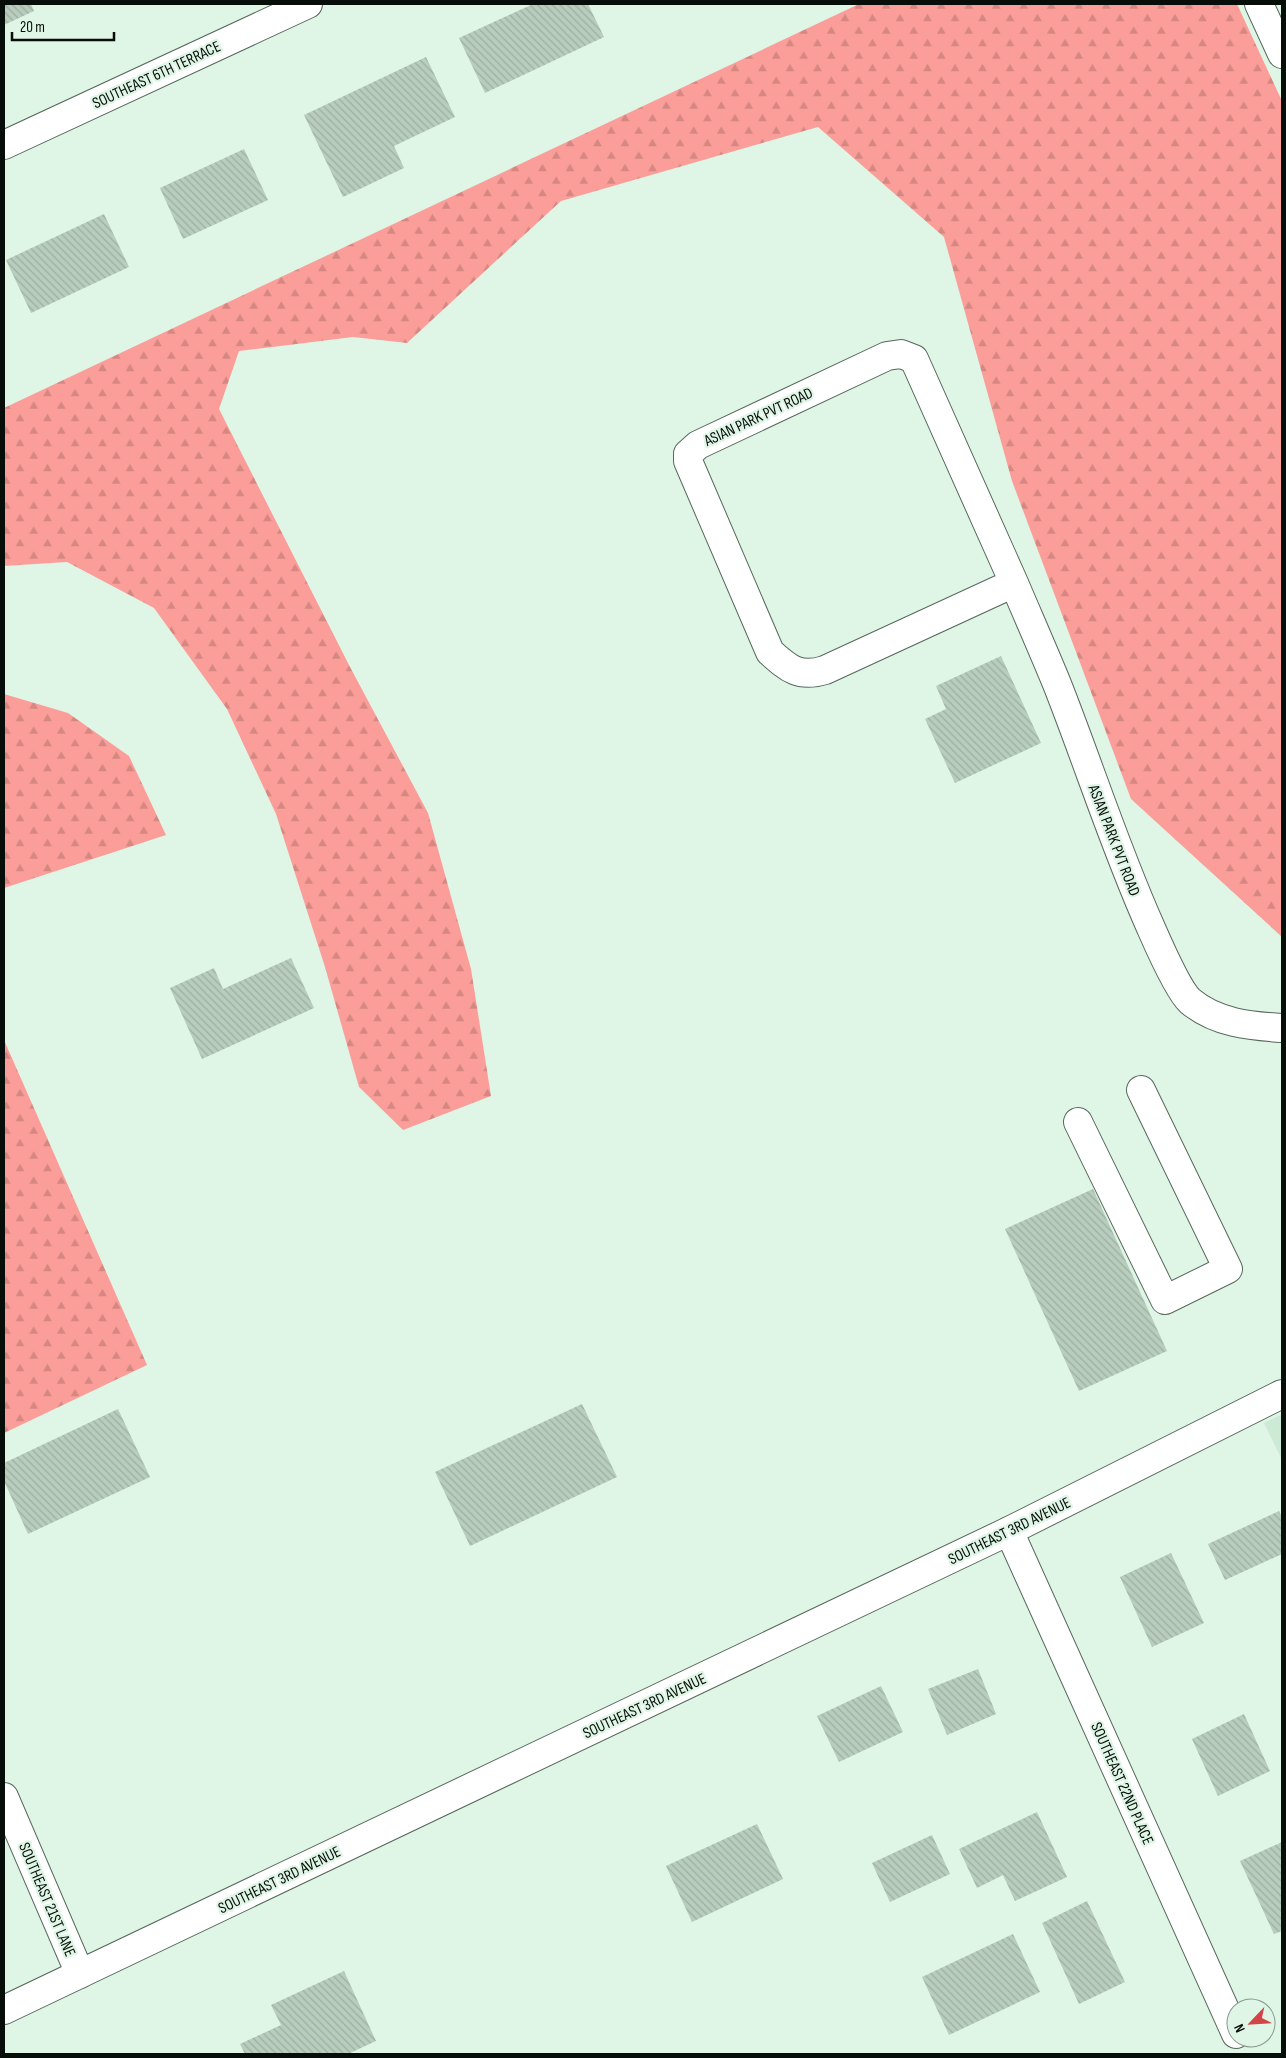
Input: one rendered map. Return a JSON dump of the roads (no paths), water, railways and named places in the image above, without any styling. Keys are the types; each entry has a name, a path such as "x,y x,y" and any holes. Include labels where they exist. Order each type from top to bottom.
{"street":[{"name":"SOUTHEAST 6TH TERRACE","path":"4,145 308,4"},
{"path":"1259,4 1282,54"},
{"name":"ASIAN PARK PVT ROAD","path":"1014,583 825,670 812,674 792,670 770,652 688,461 688,454 698,444 887,356 901,354 914,359 1014,583 1057,684 1122,860 1164,958 1188,1000 1201,1009 1234,1023 1282,1028"},
{"path":"1078,1122 1165,1300 1228,1269 1141,1090"},
{"name":"SOUTHEAST 3RD AVENUE","path":"4,2010 1009,1531 1282,1394"},
{"name":"SOUTHEAST 22ND PLACE","path":"1009,1531 1226,2012"},
{"name":"SOUTHEAST 21ST LANE","path":"4,1796 80,1974"}]}
